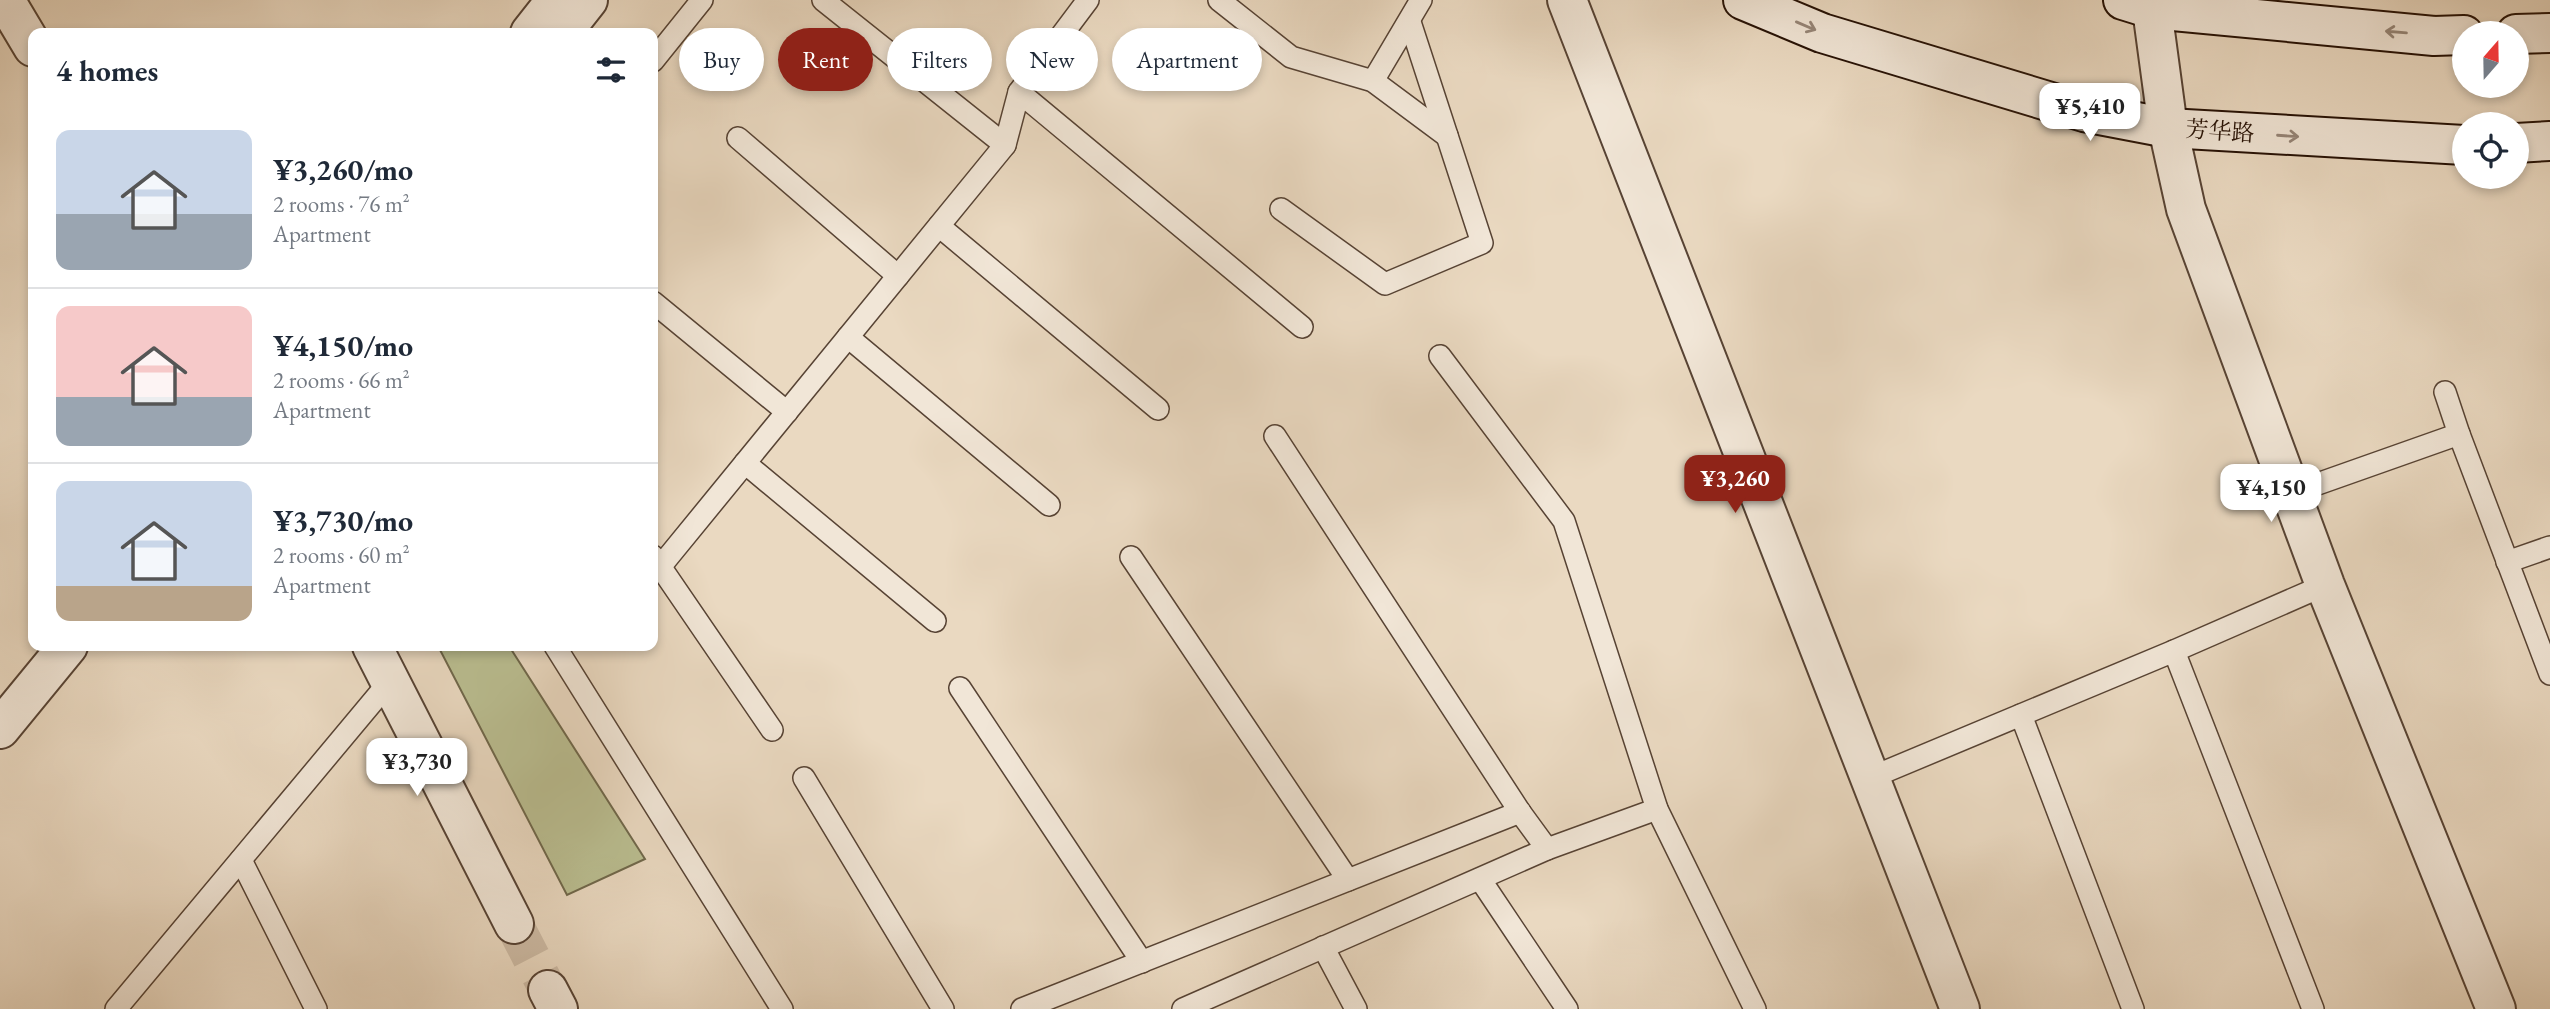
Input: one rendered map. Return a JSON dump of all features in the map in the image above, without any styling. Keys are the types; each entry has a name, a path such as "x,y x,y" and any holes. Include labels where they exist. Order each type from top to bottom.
{"street":[{"path":"5,0 28,39"},
{"path":"534,28 556,0"},
{"path":"566,28 588,0"},
{"path":"1567,0 1961,1009"},
{"name":"芳华路","path":"1743,0 1822,33 2084,112 2168,128 2452,144"},
{"path":"2452,35 2434,36 2137,5 2186,209 2325,585 2496,1009"},
{"path":"2529,34 2550,33"},
{"path":"2529,142 2550,141"},
{"path":"0,692 34,651"},
{"path":"0,729 64,651"},
{"path":"375,651 514,924"}],"lane":[{"path":"658,55 702,0"},
{"path":"823,0 1004,145"},
{"path":"658,560 745,463 1004,145 1019,92 1088,0"},
{"path":"1219,0 1291,57 1373,81 1447,136"},
{"path":"1373,81 1421,0"},
{"path":"1281,209 1385,284 1482,243 1410,22"},
{"path":"1019,92 1302,327"},
{"path":"738,138 898,276"},
{"path":"939,226 1158,409"},
{"path":"658,306 787,412"},
{"path":"848,337 1049,505"},
{"path":"1440,356 1564,521 1657,809 1755,1009"},
{"path":"2445,393 2550,674"},
{"path":"2292,493 2459,434"},
{"path":"1275,436 1520,812 1547,849"},
{"path":"745,463 935,621"},
{"path":"2507,562 2550,547"},
{"path":"1131,557 1348,880"},
{"path":"658,565 772,730"},
{"path":"1870,778 2325,585"},
{"path":"558,651 782,1009"},
{"path":"2174,651 2313,1009"},
{"path":"116,1009 390,681"},
{"path":"960,688 1142,962"},
{"path":"2021,715 2133,1009"},
{"path":"804,778 943,1009"},
{"path":"1183,1009 1547,849 1657,809"},
{"path":"1022,1009 1520,812"},
{"path":"241,860 316,1009"},
{"path":"1480,878 1567,1009"},
{"path":"1323,947 1356,1009"}],"green space":[{"path":"441,651 512,651 645,859 567,895"}],"tunnel":[{"path":"514,924 548,990"}]}
